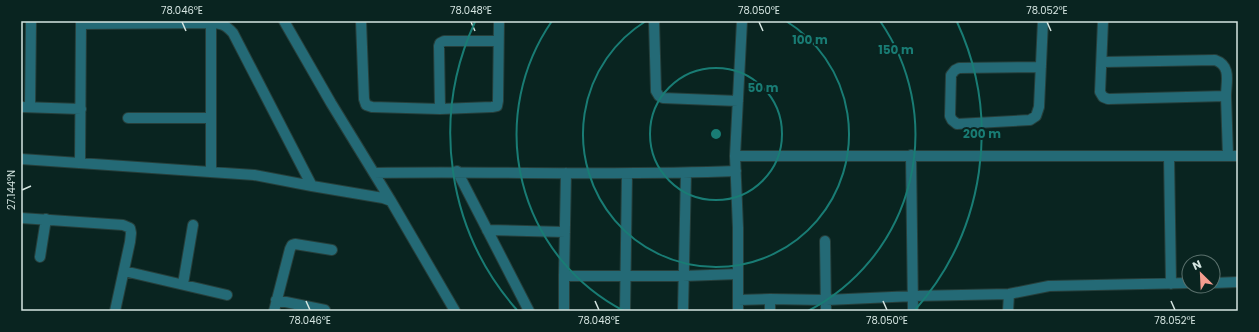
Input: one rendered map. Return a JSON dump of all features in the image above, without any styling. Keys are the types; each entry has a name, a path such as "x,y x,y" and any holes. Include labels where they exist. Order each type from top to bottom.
{"street":[{"path":"284,21 331,103 391,200 455,311"},
{"path":"361,21 364,100 366,104 372,107 440,109 497,106 498,21"},
{"path":"654,21 656,91 659,96 663,98 738,101"},
{"path":"738,311 735,156 742,21"},
{"path":"1041,67 959,68 954,70 951,75 950,116 952,120 957,124 1030,120 1036,116 1039,107 1041,67 1042,21"},
{"path":"1103,21 1103,62 1100,92 1103,97 1108,99 1226,96"},
{"path":"80,163 81,22 219,23 227,26 233,32 312,186"},
{"path":"210,23 211,171"},
{"path":"28,24 25,107 81,109"},
{"path":"440,109 440,43 444,41 498,41"},
{"path":"735,156 1233,156 1226,96 1227,72 1223,64 1215,60 1103,62"},
{"path":"128,118 211,118"},
{"path":"911,155 913,311"},
{"path":"1168,156 1171,284"},
{"path":"21,158 254,175 391,200"},
{"path":"374,173 457,171 627,174 736,171"},
{"path":"457,171 529,311"},
{"path":"564,311 566,173"},
{"path":"683,311 686,173"},
{"path":"625,311 627,174"},
{"path":"21,218 123,225 130,228 130,242 115,311"},
{"path":"40,257 46,219"},
{"path":"183,284 192,225"},
{"path":"487,230 565,232"},
{"path":"825,242 826,311"},
{"path":"274,311 292,245 295,244 332,250"},
{"path":"124,271 227,295"},
{"path":"564,276 684,276 738,274"},
{"path":"1221,283 1238,282"},
{"path":"738,300 770,298 826,300 1010,294 1049,286 1181,283"},
{"path":"1008,311 1010,294"},
{"path":"770,298 770,311"},
{"path":"276,300 325,310"}]}
